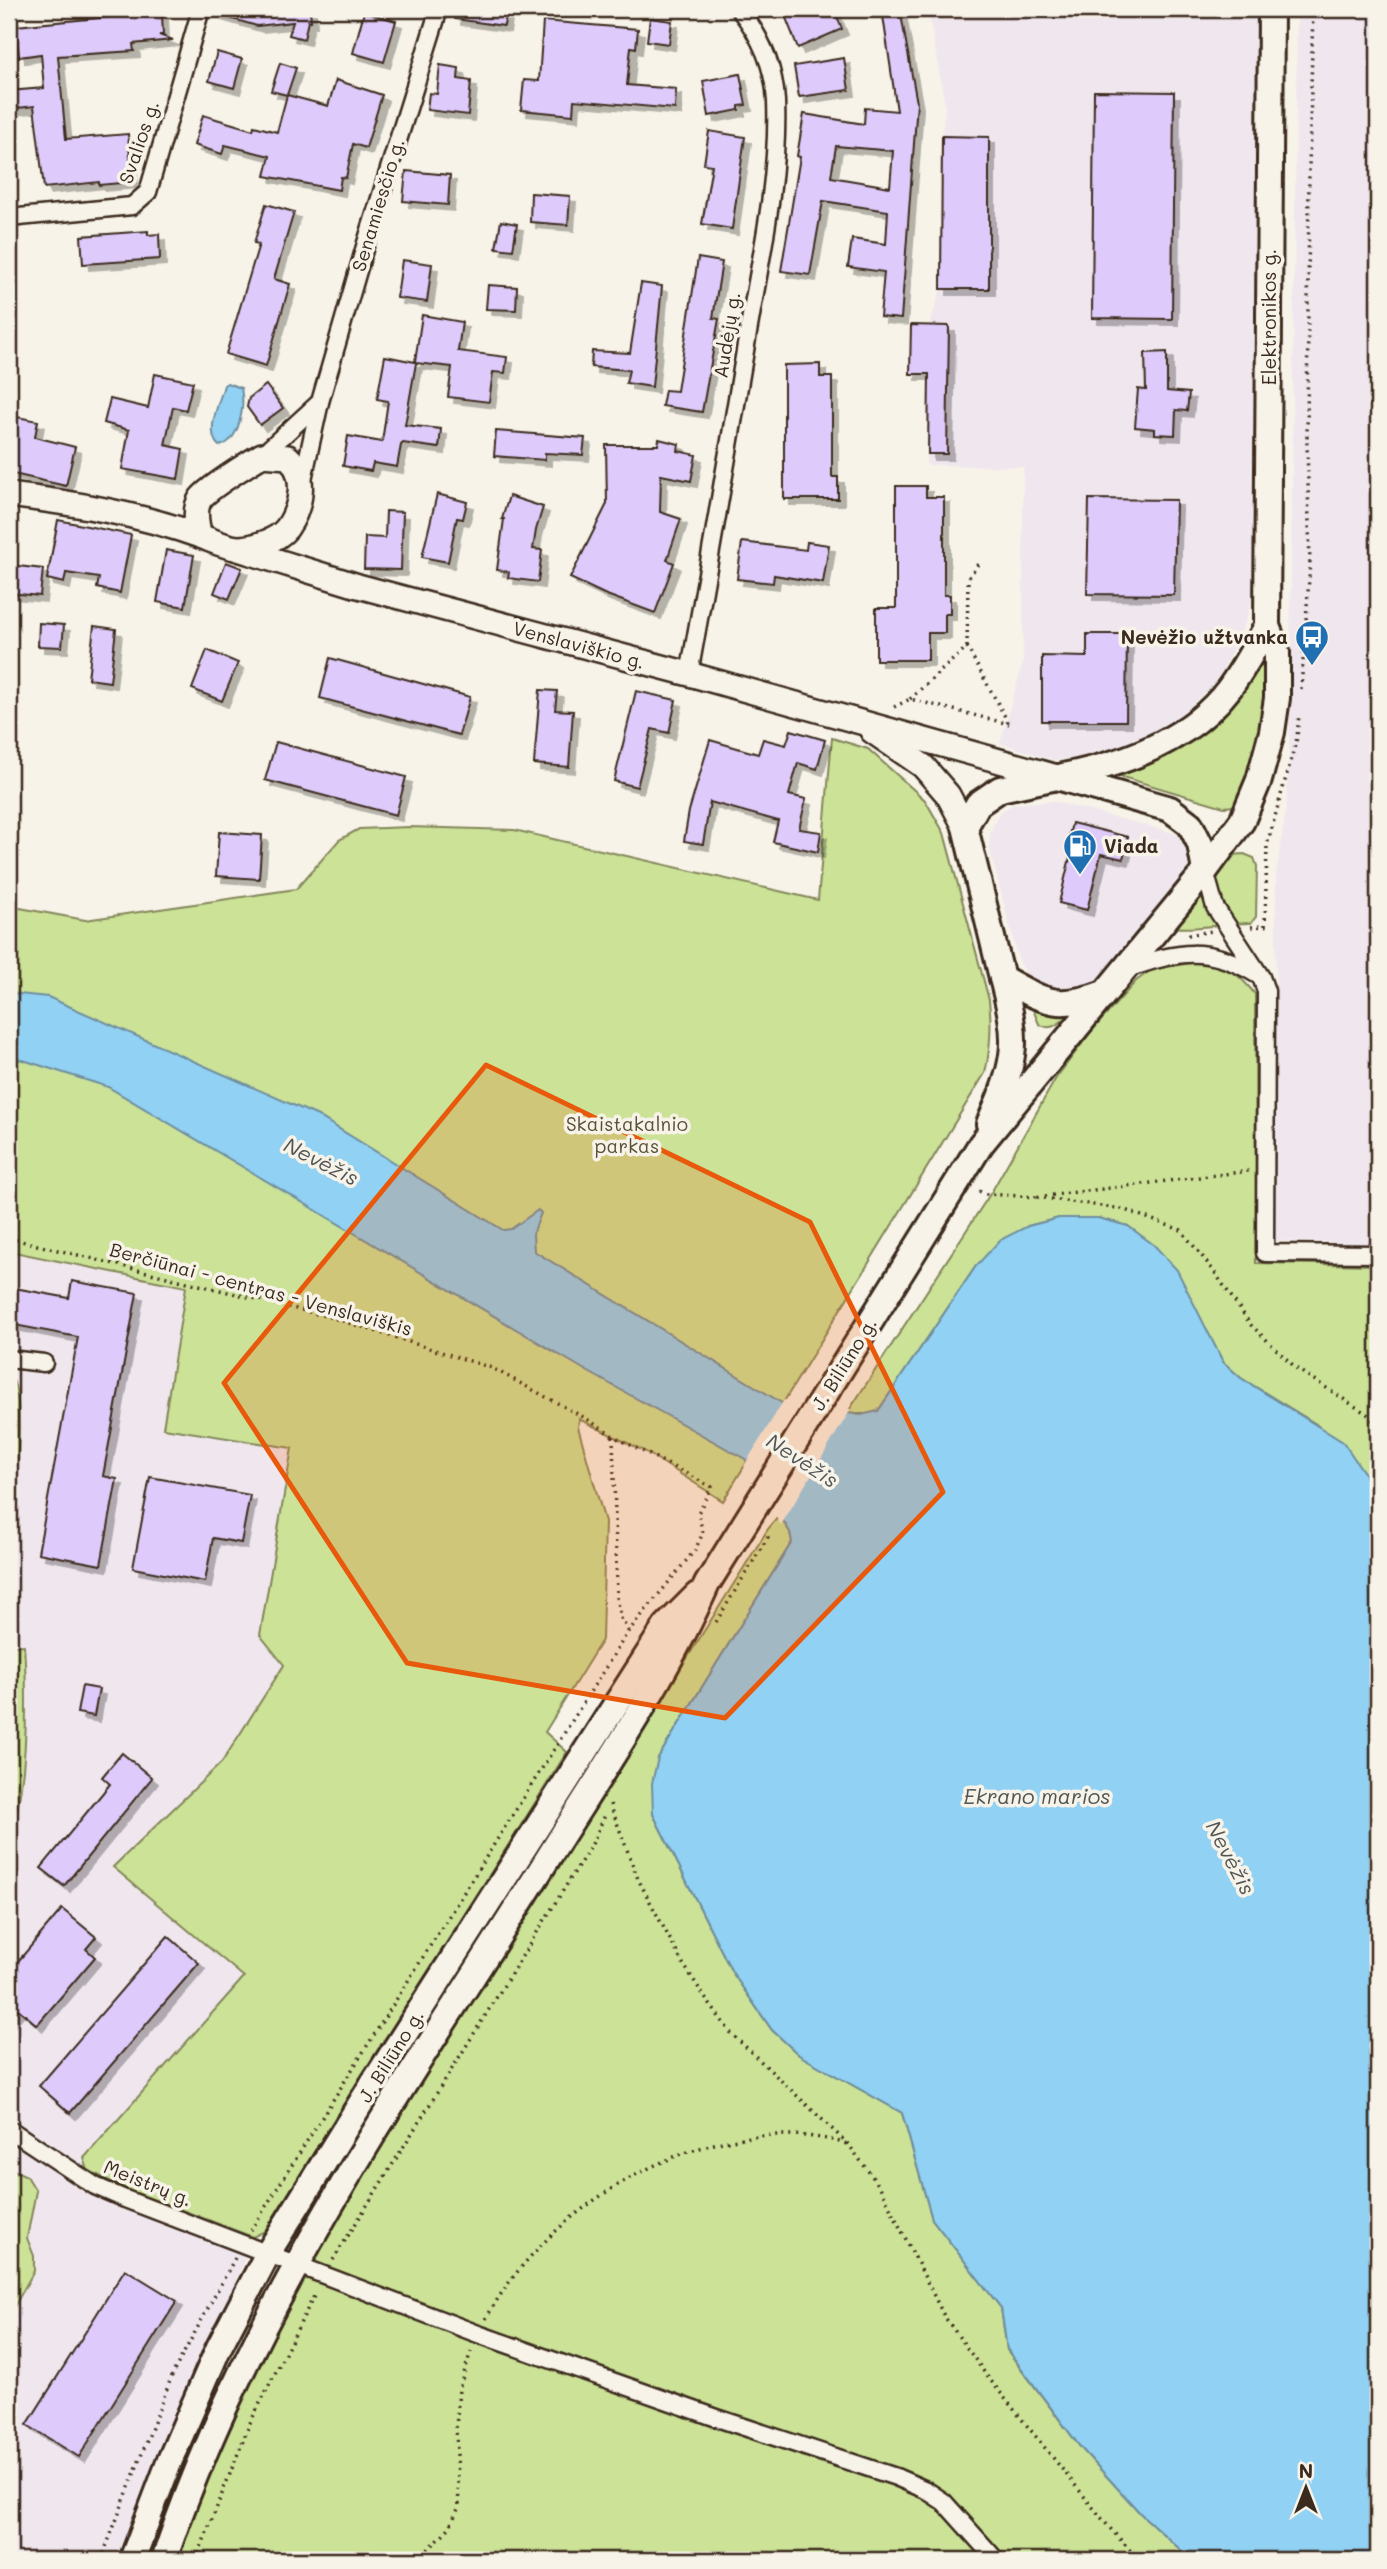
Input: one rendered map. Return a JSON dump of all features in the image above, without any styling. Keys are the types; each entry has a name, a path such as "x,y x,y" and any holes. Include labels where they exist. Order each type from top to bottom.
{"main road":[{"name":"Elektronikos g.","path":"1205,872 1242,821 1259,780 1272,732 1277,698 1277,652 1268,626 1270,9"},
{"path":"151,521 201,498 262,454 288,457 298,472 302,486 287,528 289,543 302,567"},
{"path":"9,495 98,508 151,521 235,548 265,542 287,528"},
{"path":"200,537 196,510 201,498"},
{"name":"Venslaviškio g.","path":"235,548 358,586 689,674 1057,778"},
{"path":"1057,778 1170,809 1190,824 1200,844 1205,872 1104,993 1063,1004 1044,1000 1002,978 965,827 978,804 1000,789 1097,769 1142,754 1182,731 1210,710 1228,690 1268,626"},
{"name":"Venslaviškio g.","path":"858,721 923,766 948,795 965,827"},
{"name":"J. Biliūno g.","path":"981,1144 1013,1054 1010,1011 1002,978"},
{"name":"J. Biliūno g.","path":"132,2560 170,2460 214,2358 499,1937 659,1680 685,1633 707,1584 981,1144 1104,993"},
{"name":"J. Biliūno g.","path":"164,2560 281,2259"}],"street":[{"name":"Svalios g.","path":"9,218 132,206 142,199 148,192 201,9"},
{"name":"Senamiesčio g.","path":"302,486 320,402 439,9"},
{"name":"Audėjų g.","path":"689,674 718,517 775,170 776,99 769,61 754,28 739,9"},
{"name":"Senamiesčio g.","path":"262,454 320,402"},
{"path":"1205,872 1215,906 1261,977 1266,991 1265,1253 1378,1254"},
{"path":"1122,971 1168,955 1209,954 1235,961 1261,977"},
{"path":"9,1359 44,1363"},
{"name":"Meistrų g.","path":"9,2129 95,2186 324,2277 478,2334 926,2490 952,2510 996,2560"}],"path":[{"path":"910,699 1009,724 967,647 968,579 980,561"},
{"path":"887,706 896,708 910,699 967,647"},
{"path":"1037,1197 1265,1170"},
{"path":"957,1182 986,1194 1037,1197 1122,1209 1181,1230 1251,1325 1297,1369 1367,1414 1378,1427"},
{"name":"Berčiūnai - centras - Venslaviškis","path":"9,1238 333,1318 492,1368 613,1436 712,1487 698,1513 703,1533 695,1550 628,1632"},
{"path":"101,2560 173,2373 243,2243 628,1632 621,1618 617,1597 613,1436"},
{"path":"711,1630 768,1537 749,1517"},
{"path":"196,2560 250,2423 324,2277 592,1844 614,1793"},
{"path":"609,1804 638,1879 677,1953 706,1999 731,2034 849,2145 880,2187 944,2316 1004,2398 1139,2560"},
{"path":"418,2560 449,2529 459,2508 456,2428 464,2367 478,2334 512,2277 546,2241 618,2183 661,2161 705,2147 759,2137 799,2135 828,2138 849,2145"}],"highlighted area":[{"path":"486,1065 810,1222 943,1492 725,1718 407,1663 224,1383"}],"shaded area":[{"path":"928,9 1258,9 1256,582 1246,621 1217,682 1176,719 1144,738 1088,756 1055,761 1000,743 1023,662 1023,467 926,465 929,325 941,289 942,136 945,106"},
{"path":"1297,9 1378,9 1378,1244 1275,1241 1276,875 1286,810 1289,754"},
{"path":"1053,801 1174,833 1184,838 1189,847 1190,864 1185,877 1094,987 1079,993 1041,988 1028,978 1018,958 989,847 991,829 1000,812 1013,804"},
{"path":"9,1251 186,1287 163,1428 292,1447 260,1635 284,1665 222,1762 114,1867 244,1977 84,2158 88,2170 123,2188 253,2237 220,2323 150,2474 120,2560 9,2560 9,2316 34,2271 34,2256 27,2238 36,2192 27,2176 9,2168 9,1844 20,1783 27,1703 24,1645 12,1646 9,1705 9,1516 20,1416 13,1378 9,1375"}],"green space":[{"path":"1263,649 1268,650 1259,730 1243,788 1235,806 1224,807 1119,776 1166,756 1207,730 1239,695"},
{"name":"Skaistakalnio parkas","path":"832,738 868,749 925,800 944,833 989,1000 990,1036 985,1073 723,1501 646,1452 579,1419 578,1427 605,1522 602,1640 545,1732 567,1752 265,2231 253,2237 123,2188 88,2170 84,2158 244,1977 113,1867 222,1762 284,1665 260,1635 292,1448 163,1428 186,1287 9,1251 9,906 85,920 296,889 339,840 359,829 409,827 514,830 818,900"},
{"path":"1244,854 1254,858 1257,866 1256,917 1251,923 1177,927 1178,921 1232,855"},
{"path":"1201,961 1232,971 1255,994 1256,1263 1378,1265 1378,1538 1365,1474 1316,1424 1241,1378 1223,1362 1207,1331 1128,1226 1098,1218 1059,1218 1028,1226 976,1266 878,1411 870,1415 848,1412 992,1191 1056,1078 1091,1032 1136,981 1151,970"},
{"path":"1029,1000 1075,1009 1058,1024 1044,1027 1039,1024"},
{"path":"9,1375 18,1400 19,1420 17,1465 9,1516"},
{"path":"779,1516 790,1532 792,1542 658,1758 653,1814 732,1972 772,2030 799,2055 902,2113 932,2219 1001,2308 1007,2350 1081,2448 1141,2514 1192,2560 178,2560 201,2493 270,2342 325,2236 768,1529"},
{"path":"24,1645 25,1745 20,1796 9,1844 9,1705 12,1646"},
{"path":"9,2168 27,2176 36,2191 27,2238 34,2256 34,2271 9,2316"}],"water":[{"path":"227,383 241,388 241,413 232,438 219,446 213,433 213,425 224,385"},
{"name":"Ekrano marios","path":"9,993 48,997 318,1116 503,1230 511,1229 538,1210 541,1213 533,1234 534,1251 782,1403 861,1415 878,1411 976,1266 1000,1240 1028,1226 1059,1218 1098,1218 1128,1226 1154,1245 1177,1270 1223,1362 1241,1378 1343,1442 1365,1474 1378,1538 1378,2560 1192,2560 1141,2514 1081,2448 1007,2349 1001,2308 932,2219 902,2113 799,2055 772,2030 732,1972 653,1814 652,1783 658,1758 792,1542 790,1532 745,1459 585,1370 108,1087 9,1058"}],"pier":[{"path":"784,1400 851,1409 781,1525 744,1466"}],"building":[{"path":"215,9 310,9 311,21 308,21 304,39 289,35 293,22 257,26 215,14"},
{"path":"455,9 507,9 504,26 455,19"},
{"path":"808,9 834,9 842,29 798,48 786,18"},
{"path":"882,9 900,9 917,103 901,319 880,317 884,272 848,267 852,239 886,244 888,211 823,201 810,275 781,271 800,157 797,156 804,114 864,124 865,108 897,111","holes":["836,146 893,151 890,187 831,177"]},
{"path":"149,10 149,15 162,14 163,35 159,35 173,40 133,44 134,51 58,56 66,139 128,134 132,182 99,185 99,182 44,188 34,106 9,109 9,91 44,88 41,54 19,57 16,26 129,15 129,12"},
{"path":"364,12 396,21 384,62 353,53"},
{"path":"650,18 672,21 669,44 647,41"},
{"path":"543,21 638,29 636,48 631,47 627,85 676,89 675,109 574,100 573,115 521,110 524,80 539,81"},
{"path":"217,52 242,59 234,88 209,81"},
{"path":"844,58 849,90 799,97 794,66"},
{"path":"280,63 296,68 287,95 271,91"},
{"path":"440,65 459,68 458,79 471,81 468,115 427,110 429,93 437,94"},
{"path":"740,74 746,105 739,106 739,110 709,116 703,81"},
{"path":"336,80 382,95 366,148 353,144 346,178 341,177 339,190 265,176 270,156 225,145 222,154 194,145 203,115 253,130 254,126 277,132 287,95 328,106"},
{"path":"1094,91 1174,92 1172,319 1092,318"},
{"path":"709,131 745,137 732,229 702,224 712,165 704,164"},
{"path":"942,136 989,137 989,289 941,289"},
{"path":"406,171 450,175 448,205 403,201"},
{"path":"531,193 570,196 568,225 530,222"},
{"path":"266,204 294,212 274,279 290,284 266,366 226,354 259,244 254,243"},
{"path":"501,221 517,224 513,250 496,248"},
{"path":"148,231 148,235 159,234 160,259 83,264 81,236"},
{"path":"698,258 722,262 713,318 719,319 702,412 662,406 665,390 677,391"},
{"path":"402,260 432,264 427,302 397,298"},
{"path":"641,283 662,286 652,387 626,383 629,370 591,367 592,351 630,353"},
{"path":"488,285 517,287 516,310 486,309"},
{"path":"422,315 462,322 458,351 507,357 505,373 493,372 489,402 448,397 452,367 416,363 405,425 441,429 439,448 403,443 397,467 373,463 371,471 343,466 348,436 382,442 388,401 377,399 385,356 415,362"},
{"path":"911,325 949,326 947,454 928,454 929,374 910,374"},
{"path":"1167,352 1167,391 1189,393 1187,411 1176,410 1175,435 1155,434 1155,429 1135,427 1138,389 1146,390 1145,353"},
{"path":"820,364 820,377 832,377 832,477 838,477 838,499 784,499 784,365"},
{"path":"155,374 193,382 186,410 173,407 165,445 183,449 178,479 122,469 129,430 104,423 110,399 148,408"},
{"path":"266,385 283,408 260,425 247,407 249,398"},
{"path":"17,417 38,421 35,437 75,447 66,486 9,473"},
{"path":"496,431 585,438 583,455 545,453 545,460 494,456"},
{"path":"659,439 679,444 678,451 696,455 691,481 661,475 660,512 681,519 667,560 674,563 655,613 570,578 607,504 606,445 658,445"},
{"path":"896,486 926,486 926,497 944,497 944,595 950,595 950,614 945,614 945,633 928,633 928,660 876,660 876,608 896,608"},
{"path":"437,494 467,502 463,519 457,518 448,562 422,557"},
{"path":"509,496 543,507 533,549 542,550 538,582 508,578 509,572 497,570 502,519"},
{"path":"1089,499 1176,500 1174,595 1087,594"},
{"path":"386,511 403,512 401,570 364,569 365,537 385,538"},
{"path":"58,520 131,535 120,593 97,588 99,578 66,573 64,583 47,579"},
{"path":"742,542 806,550 807,542 829,545 823,583 774,575 773,583 737,579"},
{"path":"166,550 194,555 185,607 157,602"},
{"path":"226,562 242,568 229,599 214,593"},
{"path":"9,565 43,569 40,596 9,593"},
{"path":"39,623 64,625 62,647 38,646"},
{"path":"94,626 116,629 110,682 88,679"},
{"path":"1087,634 1127,634 1126,721 1042,721 1042,656 1087,657"},
{"path":"207,650 238,663 222,701 192,689"},
{"path":"330,658 470,697 459,735 320,698"},
{"path":"540,690 557,691 555,710 573,711 569,767 534,764"},
{"path":"636,691 676,700 669,733 652,729 637,787 614,781"},
{"path":"791,730 825,740 817,769 798,763 789,795 806,799 799,829 821,832 818,852 773,842 778,821 710,802 703,844 684,841 689,811 710,740 758,754 763,739 786,745"},
{"path":"276,742 406,777 396,815 265,780"},
{"name":"Viada","path":"1072,823 1128,837 1123,859 1101,854 1087,910 1059,903 1073,845 1067,844"},
{"path":"219,832 262,835 259,879 216,876"},
{"path":"72,1281 137,1293 103,1476 117,1479 101,1565 38,1553 78,1337 9,1324 9,1287 69,1298"},
{"path":"150,1477 250,1495 241,1543 213,1538 205,1582 133,1568"},
{"path":"82,1686 99,1689 94,1716 77,1713"},
{"path":"122,1753 152,1778 64,1886 41,1868 110,1784 102,1777"},
{"path":"62,1909 96,1937 86,1949 95,1957 37,2025 18,2009 9,2020 9,1972"},
{"path":"168,1936 199,1963 70,2113 39,2086"},
{"path":"125,2269 177,2301 79,2457 27,2425"}],"place":[{"name":"Nevėžio užtvanka","path":"1312,667"},
{"name":"Viada","path":"1080,876"}],"water label":[{"name":"Nevėžis","path":"321,1162"},
{"name":"Nevėžis","path":"802,1461"},
{"name":"Nevėžis","path":"1230,1858"}]}
